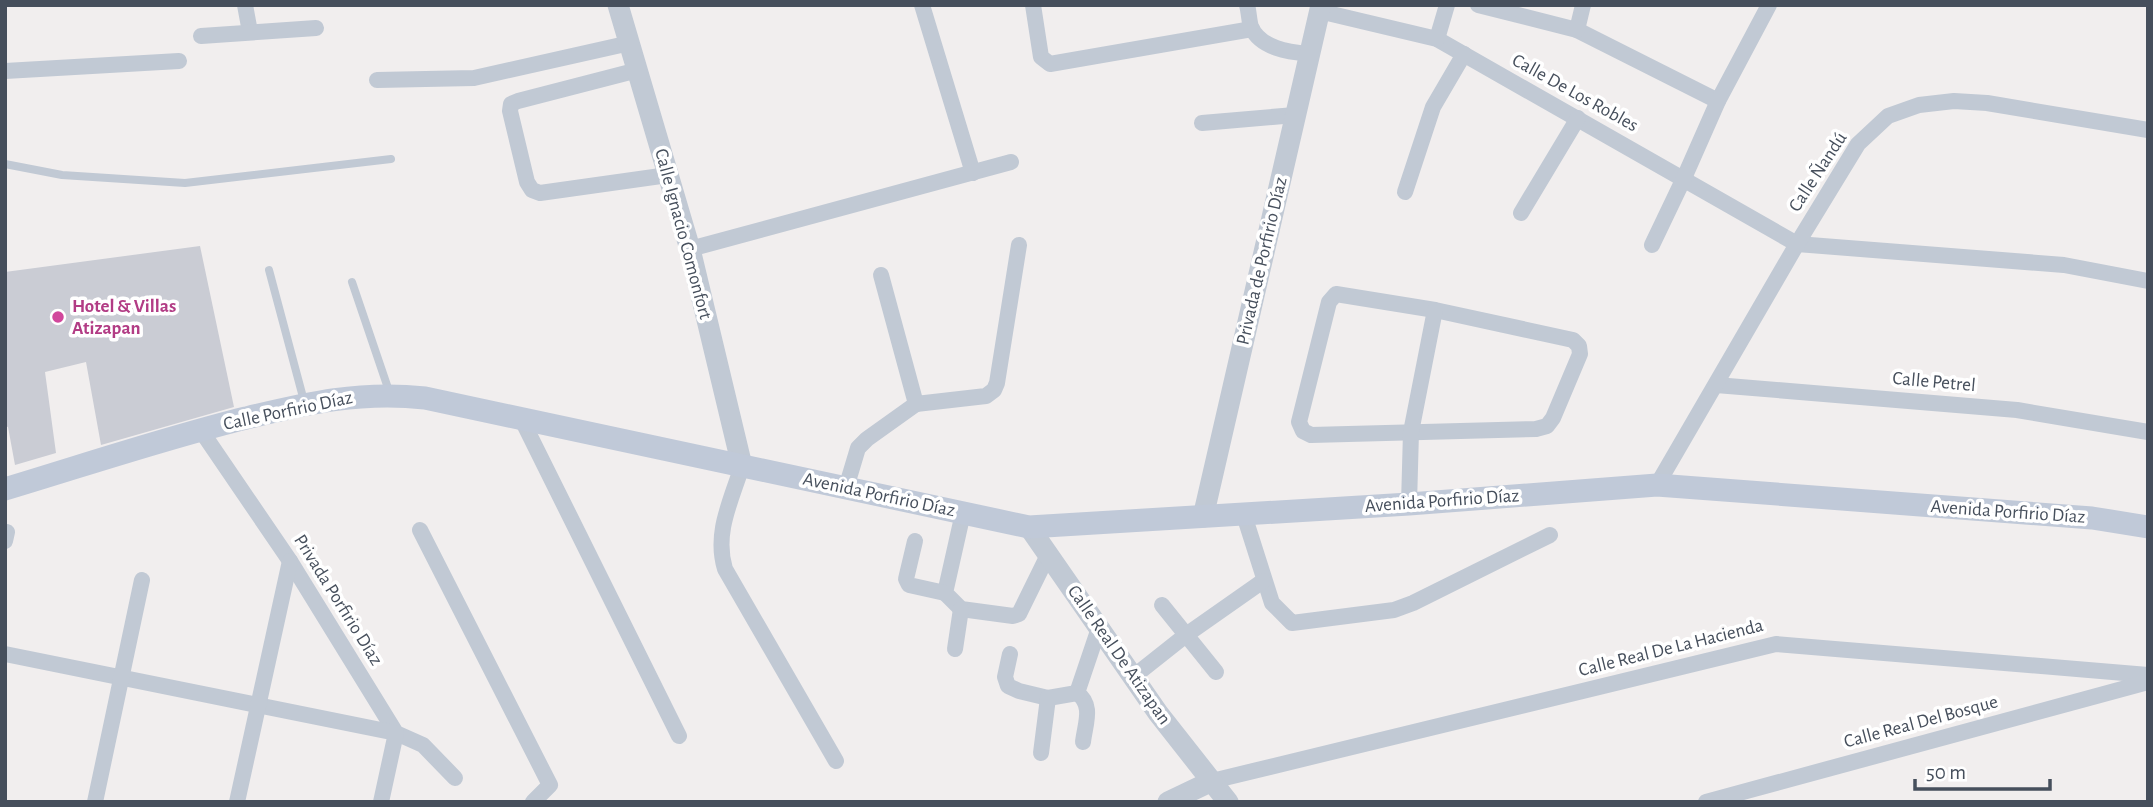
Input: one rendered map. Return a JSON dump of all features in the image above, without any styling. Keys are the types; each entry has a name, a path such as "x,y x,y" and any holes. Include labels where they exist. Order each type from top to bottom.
{"main road":[{"name":"Calle Porfirio Díaz","path":"5,489 200,429 304,404 345,397 390,394 425,398 742,466"},
{"name":"Avenida Porfirio Díaz","path":"742,466 1029,527 1409,504 1657,485 2092,518 2148,527"}],"street":[{"path":"245,5 250,32"},
{"name":"Calle Ignacio Comonfort","path":"618,5 690,249 742,466"},
{"path":"922,5 973,173"},
{"path":"1033,5 1041,57 1050,64 1252,29"},
{"path":"1247,5 1252,29 1269,45 1280,51 1310,54"},
{"path":"1437,39 1447,5"},
{"path":"1478,5 1577,30 1718,101"},
{"path":"1577,30 1583,5"},
{"path":"1651,244 1718,101 1769,5"},
{"name":"Calle De Los Robles","path":"1320,8 1437,39 1797,244"},
{"name":"Privada de Porfirio Díaz","path":"1203,517 1320,8"},
{"path":"201,36 316,29"},
{"path":"377,80 474,78 630,43"},
{"path":"1405,192 1433,107 1464,54"},
{"path":"5,71 179,61"},
{"path":"638,70 518,100 512,104 510,111 527,182 532,190 540,193 668,175"},
{"name":"Calle Ñandú","path":"1657,485 1858,144 1888,116 1919,105 1954,101 1987,103 2148,130"},
{"path":"1202,123 1295,115"},
{"path":"1521,214 1578,118"},
{"path":"690,249 1011,162"},
{"path":"1797,244 2064,265 2148,281"},
{"path":"846,488 858,448 916,404 986,396 994,390 998,383 1019,246"},
{"path":"881,275 916,404"},
{"path":"1336,294 1435,310 1573,340 1579,346 1580,354 1553,418 1547,426 1536,429 1410,432 1311,435 1303,430 1299,422 1329,302 1336,294"},
{"path":"1409,504 1410,432 1435,310"},
{"name":"Calle Petrel","path":"1716,385 2017,410 2148,432"},
{"path":"522,420 679,736"},
{"name":"Privada Porfirio Díaz","path":"200,429 290,561 396,733"},
{"path":"742,466 720,537 720,552 725,569 836,761"},
{"path":"945,593 963,513"},
{"path":"1244,515 1272,603 1292,623 1394,610 1550,535"},
{"name":"Calle Real De Atizapan","path":"1029,527 1133,677 1228,802"},
{"path":"420,530 550,785 533,802"},
{"path":"915,541 906,579 909,585 945,593 961,609 1013,616 1019,614 1048,555"},
{"path":"237,802 290,561"},
{"path":"95,802 142,580"},
{"path":"1133,677 1186,635 1263,581"},
{"path":"1162,605 1216,672"},
{"path":"955,649 961,609"},
{"path":"1077,693 1099,628"},
{"name":"Calle Real De La Hacienda","path":"1212,781 1776,644 2148,675"},
{"path":"5,654 396,733 423,745 455,778"},
{"path":"1010,654 1005,677 1008,686 1048,698 1077,693 1084,698 1088,706 1083,742"},
{"name":"Calle Real Del Bosque","path":"1706,802 2148,682"},
{"path":"1041,753 1048,698"},
{"path":"381,802 396,733"},
{"path":"1168,802 1212,781"}],"lane":[{"path":"5,164 62,175 185,183 391,159"},
{"path":"270,270 304,404"},
{"path":"352,282 390,394"}],"building":[{"path":"200,246 234,407 101,445 86,362 45,372 56,453 15,465 8,427 5,426 5,272"}],"place":[{"name":"Hotel & Villas Atizapan","path":"58,317"}]}
